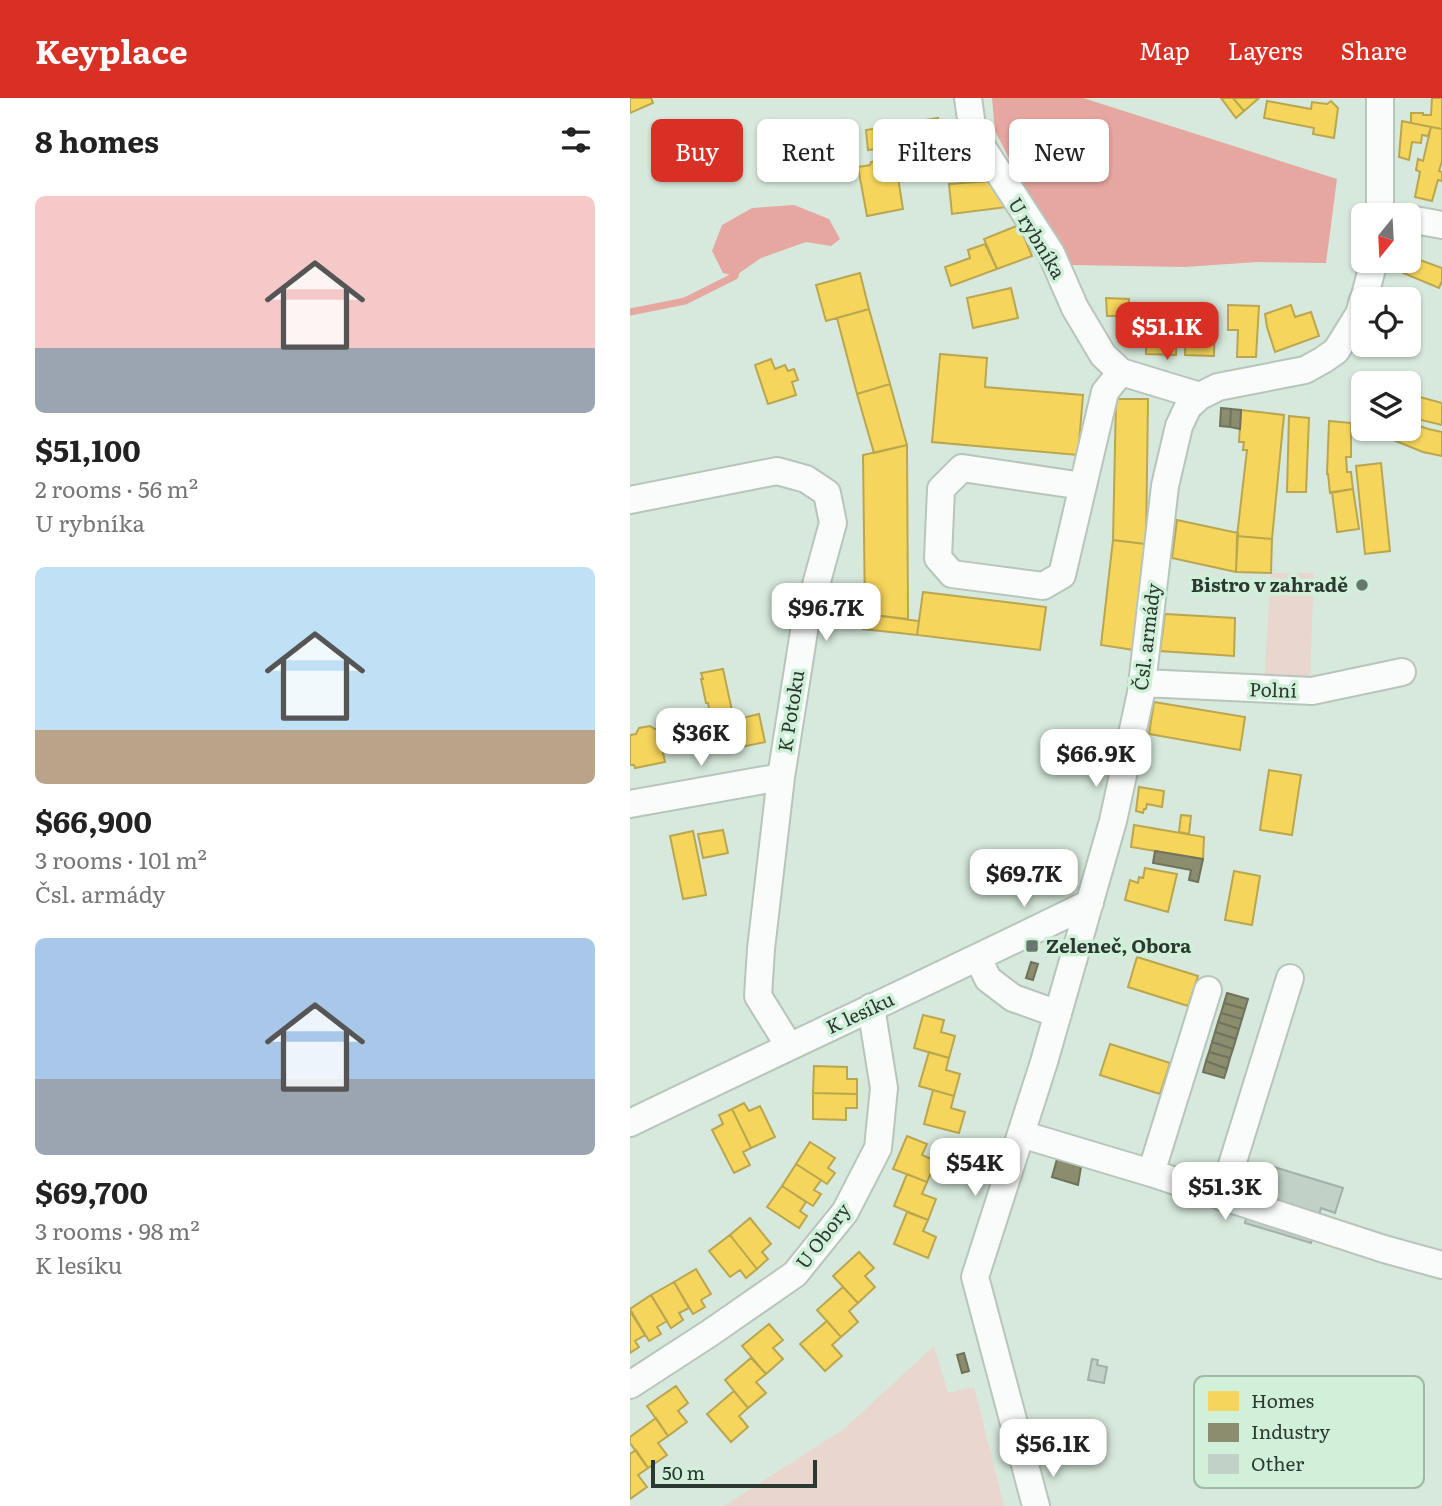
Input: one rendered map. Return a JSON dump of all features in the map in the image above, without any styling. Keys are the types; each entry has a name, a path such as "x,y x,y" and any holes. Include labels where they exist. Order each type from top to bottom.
{"street":[{"name":"U rybníka","path":"968,98 973,133 1051,253 1075,308 1103,355 1121,372"},
{"path":"1380,98 1382,203"},
{"path":"1421,221 1442,225"},
{"path":"1083,486 962,468 941,489 938,558 952,574 1043,586 1062,575 1083,486 1105,392 1121,372 1200,396 1218,387 1305,370 1336,351 1351,326"},
{"name":"Čsl. armády","path":"1035,1506 975,1277 1058,1014 1112,821 1143,683 1165,486 1179,426 1188,407 1200,396"},
{"name":"K Potoku","path":"630,500 777,471 806,479 827,493 833,523 805,625 780,778 761,949 758,996 789,1046"},
{"name":"Polní","path":"1143,683 1312,691 1402,672"},
{"path":"630,804 780,778"},
{"name":"K lesíku","path":"630,1123 1090,903"},
{"path":"978,958 988,979 1013,998 1058,1014"},
{"path":"1222,1196 1290,978"},
{"path":"1151,1173 1208,990"},
{"name":"U Obory","path":"630,1385 795,1274 845,1212 878,1148 884,1088 871,1007"},
{"path":"1021,1134 1442,1265"}],"shaded area":[{"path":"992,98 1083,98 1337,179 1326,263 1257,262 1185,267 1072,265 1022,182 1109,182 1109,119 1009,119 1009,158 995,131"},
{"path":"794,205 829,219 840,239 831,246 806,242 761,258 735,276 723,273 712,251 722,225 752,208"},
{"path":"1271,573 1314,573 1310,679 1264,684"},
{"path":"934,1346 948,1393 974,1387 1004,1506 724,1506 844,1429"}],"building: Homes":[{"path":"630,98 651,98 653,103 630,113"},
{"path":"1221,98 1233,98 1244,111 1236,118"},
{"path":"1233,98 1259,98 1244,111"},
{"path":"1432,98 1442,98 1442,129 1411,123 1411,113 1431,115"},
{"path":"1267,101 1311,109 1312,102 1327,104 1331,101 1338,108 1334,138 1313,134 1314,128 1264,118"},
{"path":"1402,121 1431,127 1428,136 1422,135 1421,143 1412,142 1409,160 1399,157"},
{"path":"1431,127 1442,129 1442,161 1439,171 1442,172 1442,181 1438,180 1432,201 1415,197 1420,172 1416,170 1418,159 1423,161"},
{"path":"873,129 873,149 868,150 866,130"},
{"path":"871,162 873,182 899,182 903,209 867,216 859,167 870,165"},
{"path":"993,182 1007,207 952,214 949,184"},
{"path":"1019,225 1032,256 997,269 984,239"},
{"path":"985,244 997,269 951,286 945,267 970,258 968,250"},
{"path":"1421,260 1442,268 1439,288 1403,273 1421,273"},
{"path":"860,273 869,309 826,321 816,285"},
{"path":"1011,288 1018,318 973,328 967,298"},
{"path":"1106,298 1129,299 1128,316 1107,316"},
{"path":"1228,305 1259,306 1256,357 1237,357 1238,330 1228,330"},
{"path":"1291,305 1295,317 1311,312 1319,336 1275,352 1265,314"},
{"path":"869,309 890,384 857,394 837,318"},
{"path":"1147,313 1177,314 1176,355 1146,354"},
{"path":"1186,315 1215,316 1214,356 1185,355"},
{"path":"940,354 987,358 985,387 1083,395 1078,455 932,442"},
{"path":"771,359 775,369 785,365 788,371 794,369 798,380 792,382 796,395 768,404 755,365"},
{"path":"890,384 907,445 874,453 857,394"},
{"path":"1421,397 1442,403 1442,425 1421,420"},
{"path":"1116,399 1148,399 1146,544 1113,540"},
{"path":"1241,410 1284,415 1272,539 1237,536 1247,450 1243,450 1244,442 1239,442"},
{"path":"1289,416 1309,418 1306,492 1287,492"},
{"path":"1329,421 1351,423 1351,457 1346,457 1347,472 1351,472 1353,489 1330,493 1327,474"},
{"path":"1421,426 1442,432 1442,456 1396,441 1421,441"},
{"path":"907,445 908,619 865,614 863,455"},
{"path":"1381,463 1390,551 1365,554 1356,466"},
{"path":"1353,489 1359,529 1337,532 1332,492"},
{"path":"1177,520 1238,533 1236,572 1172,558"},
{"path":"1237,536 1272,539 1271,573 1236,572"},
{"path":"1113,540 1146,544 1134,650 1101,645"},
{"path":"923,592 1046,607 1040,650 917,635"},
{"path":"865,614 919,621 917,635 863,629"},
{"path":"1165,614 1235,618 1234,656 1160,651"},
{"path":"723,669 734,720 759,714 765,742 712,753 707,725 712,724 701,673"},
{"path":"1154,702 1245,717 1240,750 1149,734"},
{"path":"650,726 658,729 665,762 635,768 630,765 630,735 636,734 639,728"},
{"path":"1269,770 1301,775 1292,835 1260,830"},
{"path":"1139,787 1164,791 1162,807 1147,804 1143,813 1136,811"},
{"path":"1181,815 1191,816 1189,834 1179,832"},
{"path":"1134,825 1204,837 1203,859 1131,847"},
{"path":"723,830 728,853 703,858 698,834"},
{"path":"693,831 706,895 683,899 670,836"},
{"path":"1145,868 1177,874 1168,912 1125,900 1130,880 1138,883 1139,877 1143,878"},
{"path":"1234,871 1260,876 1252,925 1225,920"},
{"path":"1137,957 1198,976 1188,1006 1128,987"},
{"path":"923,1015 944,1020 941,1032 955,1036 949,1058 914,1048"},
{"path":"1110,1044 1170,1063 1160,1094 1100,1075"},
{"path":"929,1052 949,1058 946,1070 960,1074 954,1096 919,1086"},
{"path":"814,1066 847,1067 847,1079 857,1079 857,1094 813,1093"},
{"path":"933,1090 954,1096 951,1108 965,1112 959,1133 924,1124"},
{"path":"813,1093 857,1094 857,1108 846,1108 846,1120 813,1119"},
{"path":"744,1103 749,1111 760,1106 775,1137 751,1148 732,1109"},
{"path":"732,1109 751,1148 743,1152 750,1165 734,1173 712,1130 723,1124 719,1115"},
{"path":"907,1136 927,1144 922,1155 936,1161 927,1182 893,1169"},
{"path":"810,1142 835,1158 828,1168 835,1173 827,1184 796,1164"},
{"path":"796,1164 821,1180 814,1190 821,1194 813,1206 782,1186"},
{"path":"907,1174 927,1182 922,1194 936,1199 928,1220 894,1206"},
{"path":"782,1186 806,1202 800,1211 807,1216 799,1228 767,1207"},
{"path":"907,1212 928,1220 923,1231 936,1237 928,1258 894,1244"},
{"path":"750,1218 771,1244 762,1252 768,1259 757,1269 730,1235"},
{"path":"730,1235 757,1269 746,1278 740,1270 730,1277 709,1251"},
{"path":"859,1252 874,1268 865,1276 875,1287 858,1303 833,1276"},
{"path":"696,1269 711,1294 701,1300 705,1307 693,1314 674,1282"},
{"path":"674,1282 689,1308 679,1313 683,1320 671,1328 651,1295"},
{"path":"843,1287 858,1303 849,1311 858,1322 841,1337 817,1310"},
{"path":"651,1295 667,1321 657,1327 661,1334 649,1341 630,1309"},
{"path":"630,1311 645,1335 635,1341 639,1347 630,1353"},
{"path":"827,1321 841,1337 832,1345 842,1356 825,1371 800,1344"},
{"path":"769,1324 783,1340 773,1348 783,1359 766,1374 742,1346"},
{"path":"751,1358 766,1374 756,1382 766,1393 748,1408 725,1380"},
{"path":"676,1386 688,1403 678,1411 687,1422 668,1436 647,1406"},
{"path":"734,1391 748,1408 739,1416 748,1427 731,1442 707,1414"},
{"path":"656,1418 668,1436 658,1443 667,1455 648,1468 630,1443 630,1437"},
{"path":"636,1450 648,1468 638,1475 647,1487 630,1499 630,1454"}],"building: Industry":[{"path":"1221,408 1231,409 1230,427 1220,426"},
{"path":"1231,409 1241,410 1240,429 1230,427"},
{"path":"1155,851 1203,859 1198,882 1189,880 1191,870 1153,863"},
{"path":"1031,962 1038,964 1033,980 1026,978"},
{"path":"1227,993 1248,999 1245,1009 1224,1003"},
{"path":"1224,1003 1245,1009 1242,1019 1221,1013"},
{"path":"1221,1013 1242,1019 1239,1029 1218,1022"},
{"path":"1218,1022 1239,1029 1236,1039 1215,1032"},
{"path":"1215,1032 1236,1039 1233,1049 1212,1042"},
{"path":"1212,1042 1233,1049 1230,1058 1209,1052"},
{"path":"1209,1052 1230,1058 1227,1069 1206,1061"},
{"path":"1206,1061 1227,1069 1224,1078 1203,1072"},
{"path":"1057,1159 1081,1167 1078,1185 1052,1177"},
{"path":"964,1353 969,1371 962,1373 957,1355"}],"building: Other":[{"path":"1274,1167 1343,1188 1335,1213 1321,1208 1319,1215 1265,1199"},
{"path":"1251,1197 1318,1218 1311,1243 1245,1223"},
{"path":"1092,1359 1098,1360 1097,1365 1107,1367 1104,1383 1088,1380"}],"waterway":[{"path":"630,312 685,301 735,276 737,268"}],"place":[{"name":"Bistro v zahradě","path":"1362,585"},
{"name":"Zeleneč, Obora","path":"1032,946"}]}
